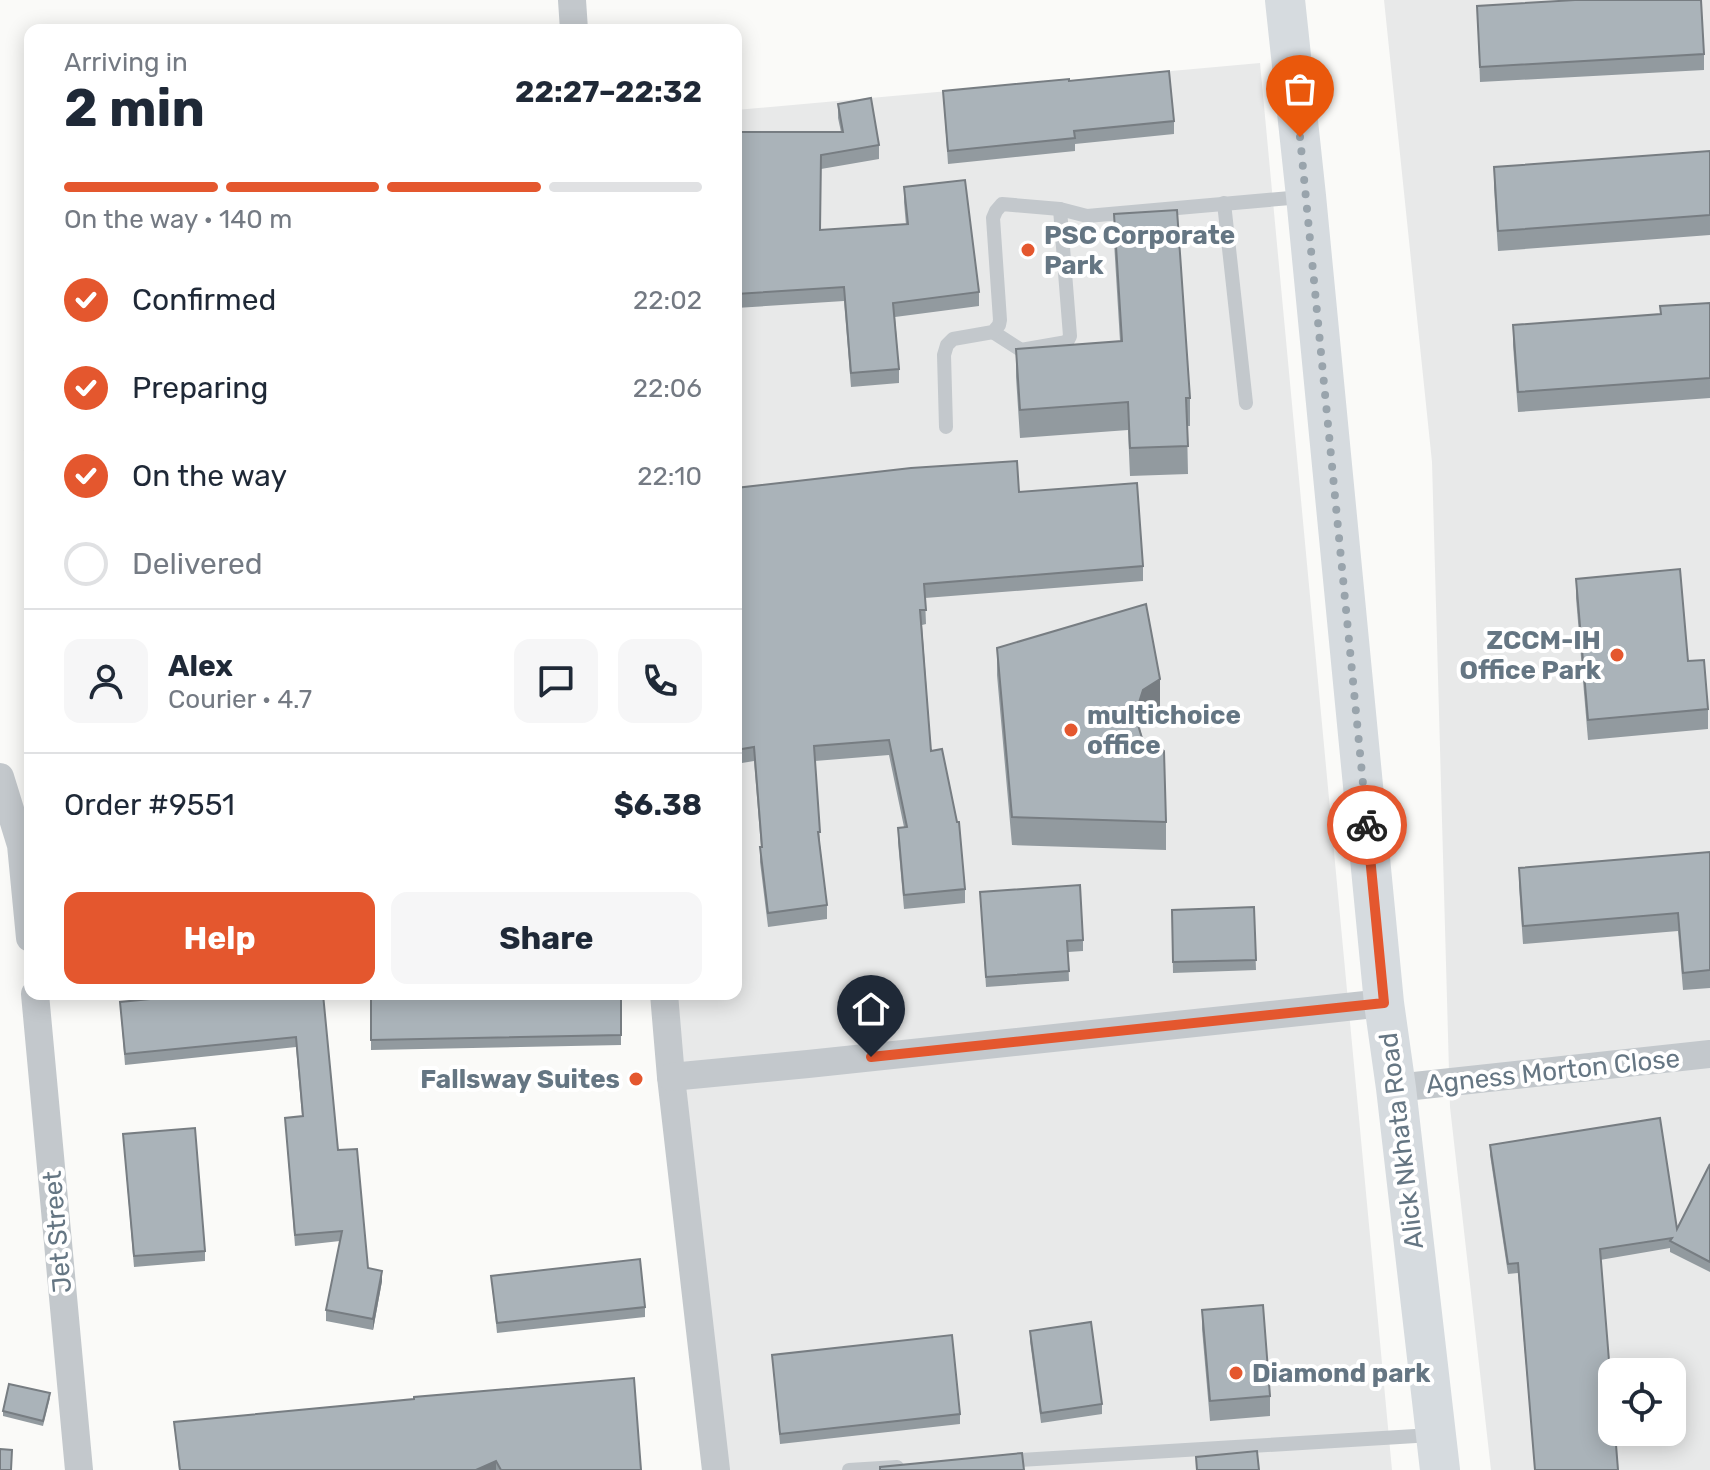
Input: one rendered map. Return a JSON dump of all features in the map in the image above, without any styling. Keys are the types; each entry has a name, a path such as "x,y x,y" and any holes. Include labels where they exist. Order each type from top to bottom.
{"main road":[{"name":"Alick Nkhata Road","path":"1285,0 1384,1003 1438,1452"}],"street":[{"path":"572,0 574,24"},
{"path":"0,777 21,845 24,876"},
{"name":"Jet Street","path":"36,1000 79,1470"},
{"path":"665,1000 716,1470"},
{"path":"671,1077 1384,1003"},
{"name":"Agness Morton Close","path":"1396,1088 1710,1054"}],"lane":[{"path":"946,427 944,355 947,345 953,339 993,332 999,325 993,218 1002,204 1060,209 1087,216 1306,196"},
{"path":"1224,203 1246,403"},
{"path":"993,332 1021,350 1067,342 1070,336 1060,209"},
{"path":"992,1461 1438,1452"},
{"path":"849,1470 912,1466"}],"shaded area":[{"path":"1384,0 1710,0 1710,1470 1491,1470 1450,1107 1432,462"},
{"path":"1260,63 1392,1470 726,1470 677,1000 742,1000 742,109"}],"building":[{"path":"1575,0 1701,0 1704,54 1480,67 1477,6"},
{"path":"1169,71 1174,121 1074,131 1075,138 948,151 943,91"},
{"path":"871,98 879,145 821,155 820,230 908,224 904,187 965,180 979,292 893,303 899,369 851,373 844,287 742,294 742,132 843,132 838,104"},
{"path":"1710,151 1710,215 1498,231 1494,167"},
{"path":"1177,210 1190,398 1186,398 1188,446 1130,448 1128,402 1020,410 1016,349 1122,341 1114,214"},
{"path":"1710,303 1710,378 1518,392 1513,325 1661,314 1660,306"},
{"path":"1017,461 1019,492 1137,483 1143,566 924,584 926,610 920,610 931,751 942,749 959,822 965,889 904,895 898,828 907,827 889,740 814,746 818,832 827,905 768,913 760,847 754,747 742,749 742,487 911,468"},
{"path":"1680,569 1688,661 1704,660 1708,709 1588,720 1576,579"},
{"name":"multichoice office","path":"1146,604 1160,679 1143,690 1135,715 1142,738 1164,751 1166,822 1012,817 997,648"},
{"path":"1710,852 1710,970 1683,973 1678,913 1523,926 1519,868"},
{"path":"1080,885 1083,940 1067,941 1069,971 986,977 980,892"},
{"path":"1254,907 1256,960 1173,962 1172,910"},
{"path":"324,1000 338,1150 357,1149 368,1268 382,1271 373,1319 326,1310 342,1231 295,1235 285,1118 303,1116 296,1037 125,1054 120,1002"},
{"path":"371,1000 621,1000 621,1035 371,1040"},
{"path":"1660,1118 1677,1229 1710,1164 1710,1262 1670,1241 1672,1238 1600,1249 1609,1358 1598,1358 1598,1446 1616,1446 1618,1470 1535,1470 1518,1263 1508,1264 1490,1145"},
{"path":"195,1128 205,1251 134,1256 123,1134"},
{"path":"640,1259 645,1307 497,1323 491,1276"},
{"name":"Diamond park","path":"1263,1305 1270,1396 1210,1401 1202,1310"},
{"path":"1091,1322 1102,1404 1041,1413 1030,1331"},
{"path":"952,1335 960,1414 780,1434 772,1355"},
{"path":"634,1378 641,1470 501,1470 496,1461 476,1470 180,1470 174,1422"},
{"path":"9,1384 50,1393 43,1421 3,1411"},
{"path":"0,1449 12,1450 11,1470 0,1470"},
{"path":"1257,1451 1259,1470 1197,1470 1196,1457"},
{"path":"1022,1453 1024,1470 880,1470 880,1467"}],"way so far":[{"path":"1300,137 1367,825"}],"place":[{"name":"PSC Corporate Park","path":"1028,250"},
{"name":"ZCCM-IH Office Park","path":"1617,655"},
{"name":"multichoice office","path":"1071,730"},
{"name":"Fallsway Suites","path":"636,1079"},
{"name":"Diamond park","path":"1236,1373"}],"route":[{"path":"871,1057 1384,1003 1367,825"}]}
